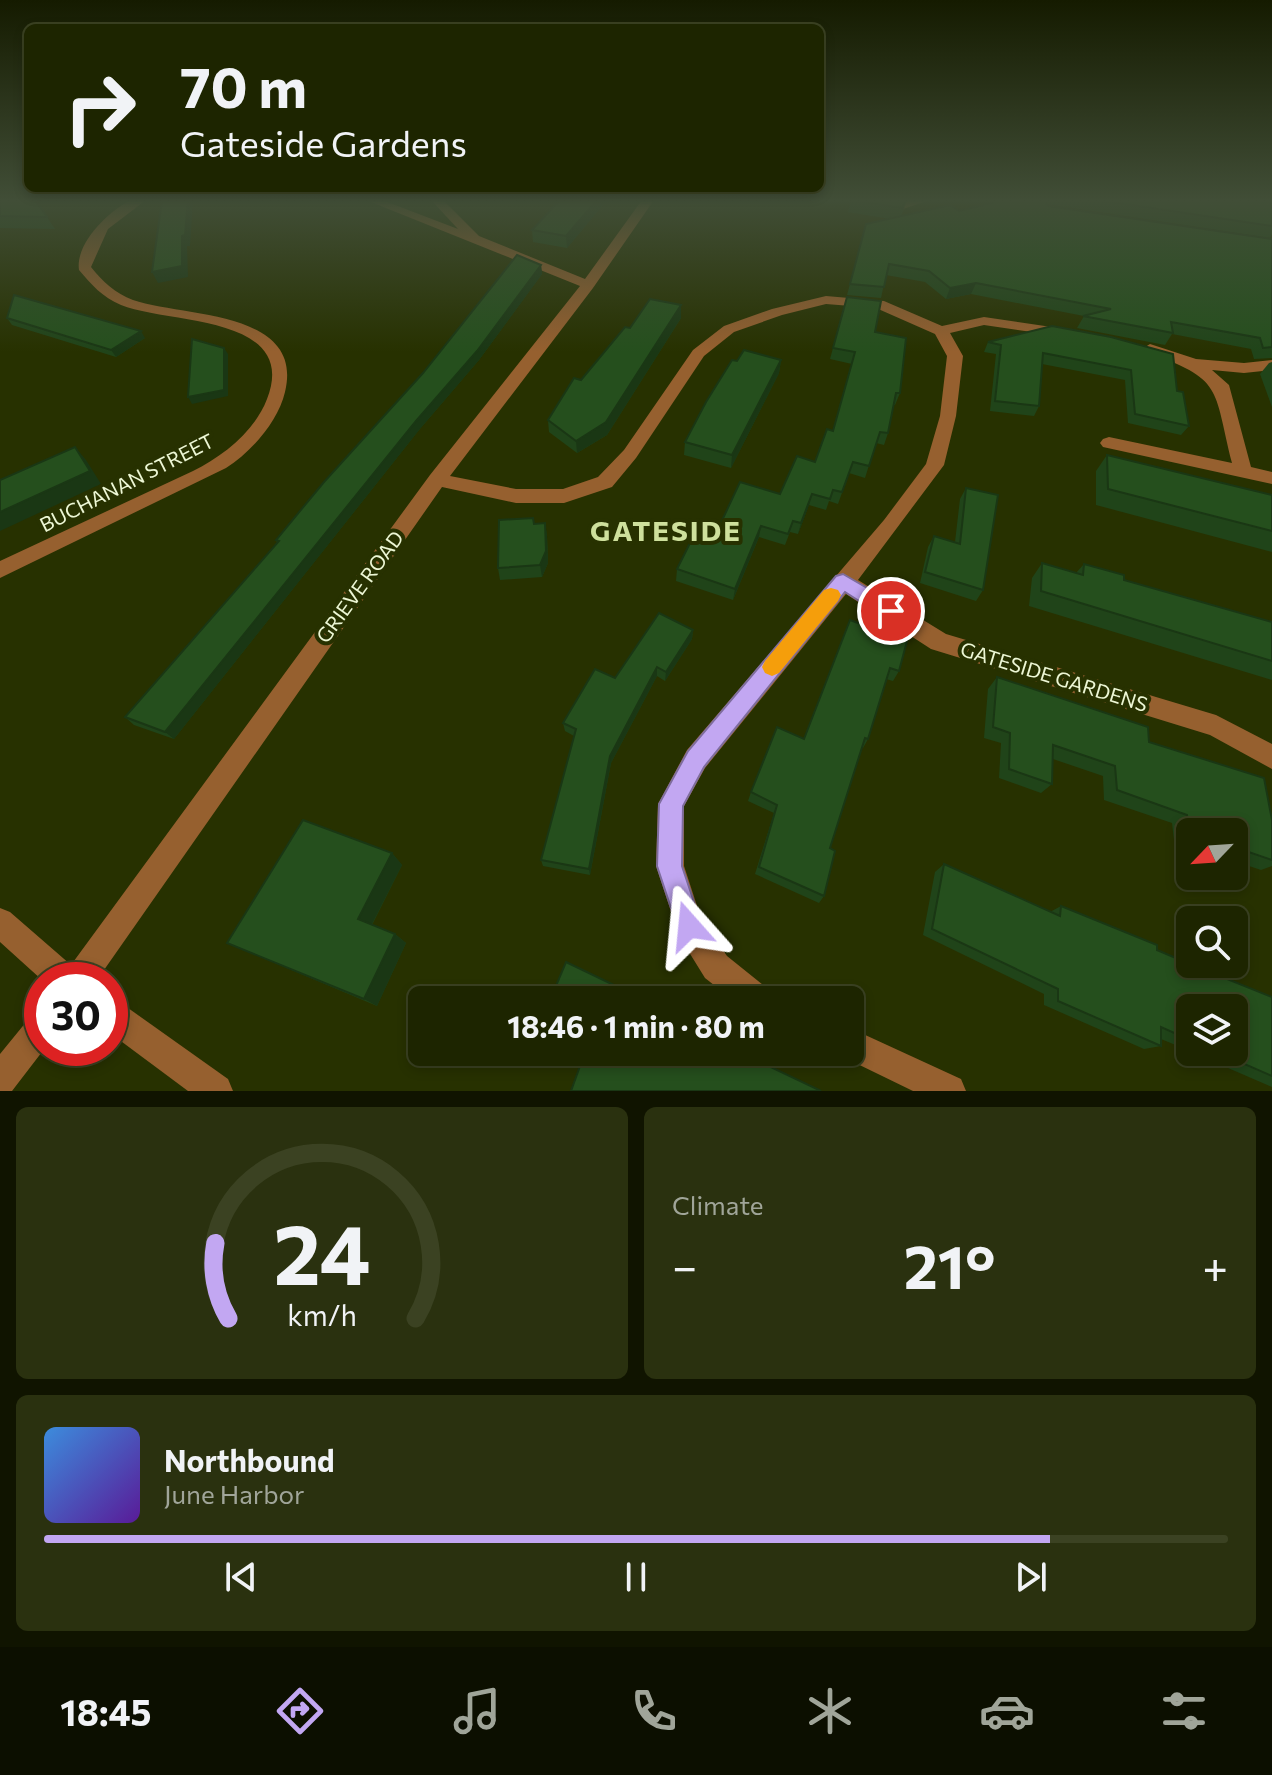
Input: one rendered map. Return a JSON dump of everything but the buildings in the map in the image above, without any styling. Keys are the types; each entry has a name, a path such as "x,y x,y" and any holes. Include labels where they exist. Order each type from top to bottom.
{"street":[{"name":"BUCHANAN STREET","path":"0,570 221,463 254,434 275,402 280,373 275,352 255,332 144,309 117,298 90,279 84,267 90,251"},
{"path":"504,251 588,285"},
{"name":"GRIEVE ROAD","path":"92,962 437,480 612,251"},
{"path":"437,480 516,496 564,496 605,482 630,454 698,353 729,329 777,312 826,300 879,304 941,331 984,321 1087,337"},
{"path":"740,986 716,967 689,926 670,866 671,804 696,759 891,525 935,465 948,416 955,356 941,331"},
{"path":"1132,346 1163,352 1194,364 1244,368 1272,365"},
{"path":"1194,364 1221,385 1243,472"},
{"path":"1109,443 1272,478"},
{"name":"GATESIDE GARDENS","path":"843,581 939,642 1216,726 1272,757"},
{"path":"0,922 45,962"},
{"path":"128,1027 216,1091"},
{"path":"0,1080 24,1050"},
{"path":"864,1051 949,1091"}],"slow traffic":[{"path":"772,667 831,595"}],"district":[{"name":"GATESIDE","path":"666,531"}],"route":[{"path":"689,926 670,866 671,804 696,759 843,581 891,611"}]}
